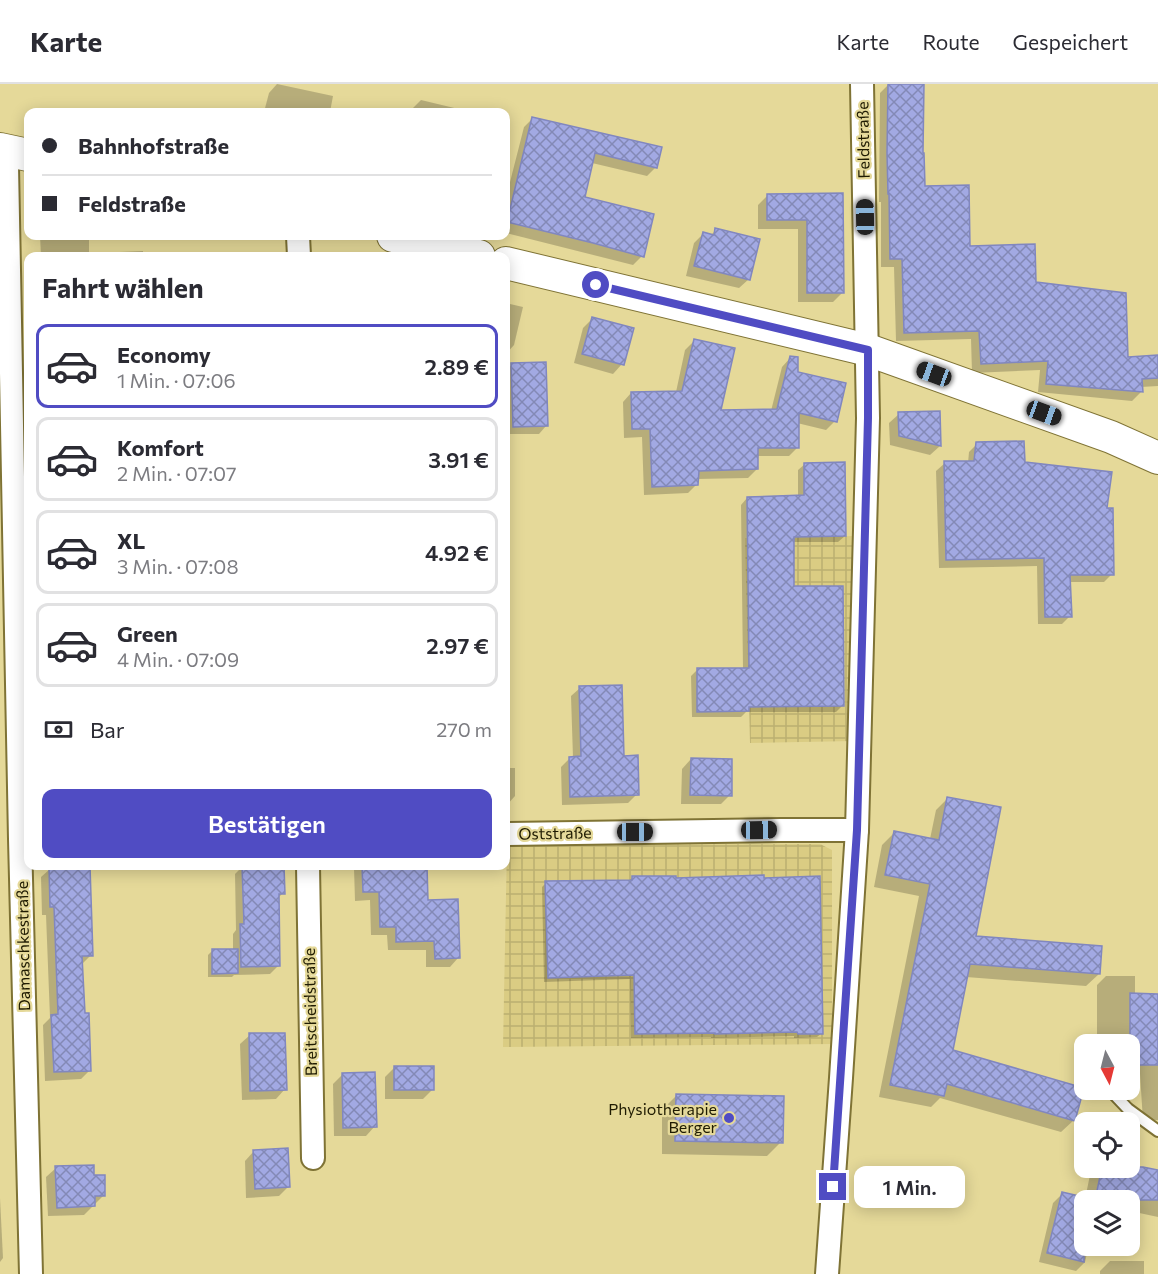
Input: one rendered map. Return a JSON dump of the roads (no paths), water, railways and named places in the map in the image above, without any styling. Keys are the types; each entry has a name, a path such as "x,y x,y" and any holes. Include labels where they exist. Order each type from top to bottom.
{"street":[{"name":"Feldstraße","path":"827,1274 857,830 868,418 862,84"},
{"name":"Damaschkestraße","path":"13,151 7,166 16,839 31,1274"},
{"path":"410,240 463,252"},
{"path":"510,264 868,350 1111,437 1158,458"},
{"name":"Oststraße","path":"510,834 857,830"},
{"name":"Breitscheidstraße","path":"308,870 313,1158"}],"lane":[{"path":"1119,1100 1158,1131"}],"place":[{"name":"Physiotherapie Berger","path":"729,1118"}]}
